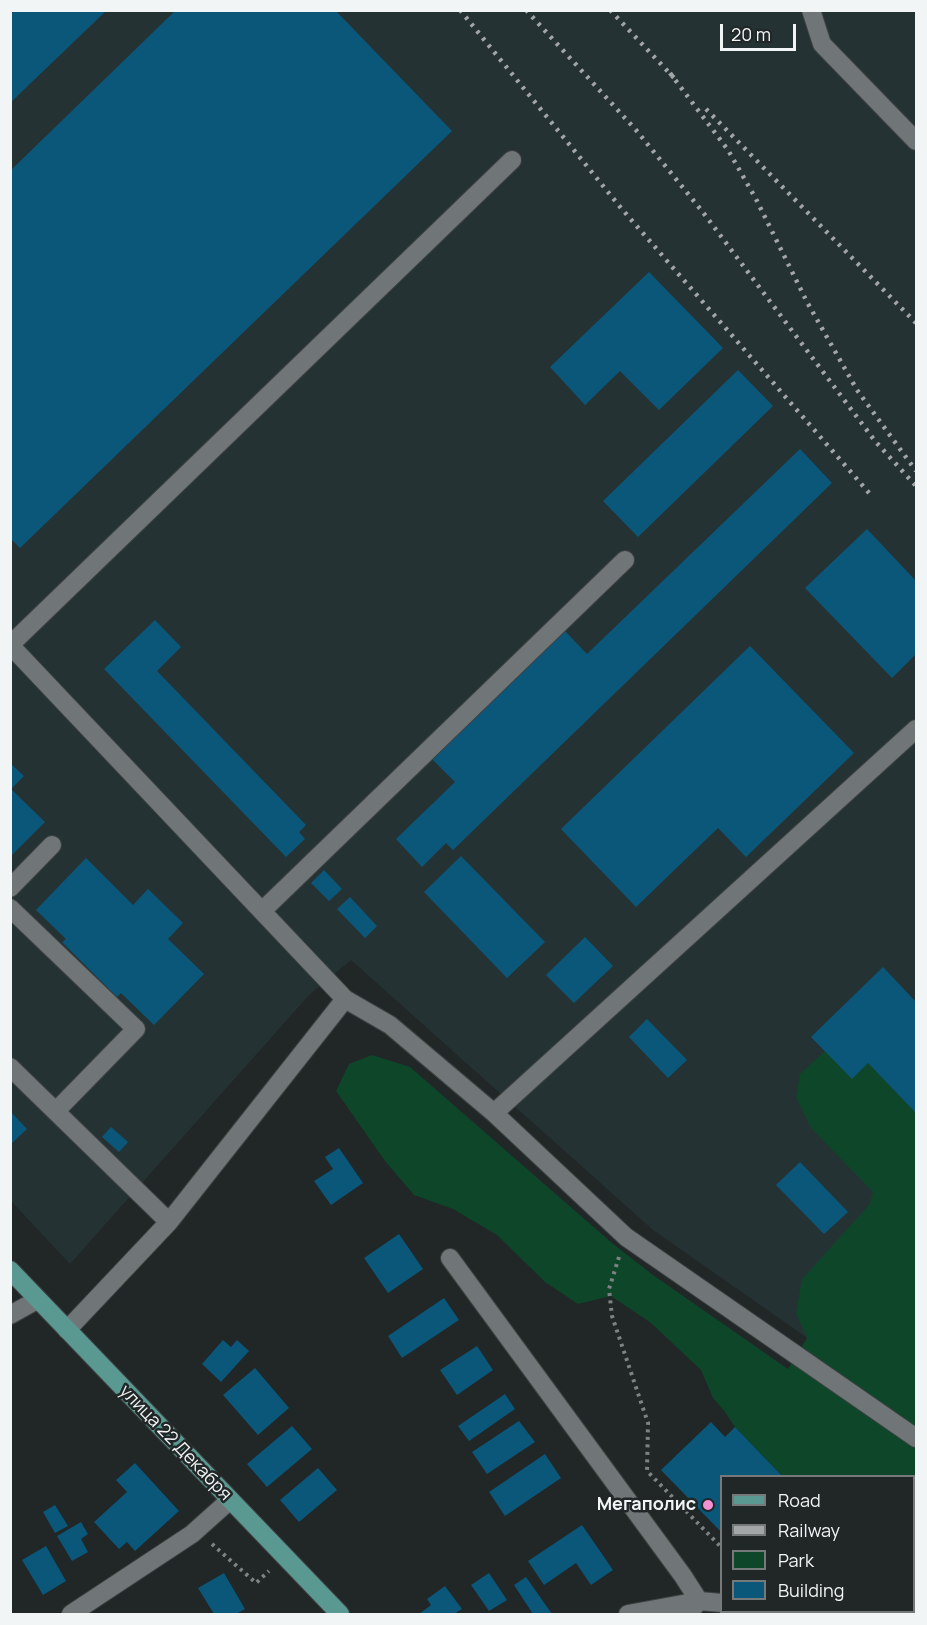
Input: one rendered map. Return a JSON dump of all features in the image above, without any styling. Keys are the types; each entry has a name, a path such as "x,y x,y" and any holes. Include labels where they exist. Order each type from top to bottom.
{"main road":[{"name":"улица 22 Декабря","path":"10,1270 340,1614"}],"street":[{"path":"811,10 822,44 916,141"},
{"path":"512,160 10,645 345,999 390,1025 494,1113 626,1236 916,1438"},
{"path":"262,911 625,560"},
{"path":"494,1113 916,729"},
{"path":"10,888 52,845"},
{"path":"10,908 135,1029 56,1111"},
{"path":"67,1330 169,1222 345,999"},
{"path":"10,1067 169,1222"},
{"path":"450,1258 683,1576 693,1608"},
{"path":"10,1315 37,1300"},
{"path":"71,1614 192,1534 230,1500"},
{"path":"628,1614 720,1603"}],"path":[{"path":"626,1236 609,1289 612,1316 648,1423 647,1471 720,1546"},
{"path":"209,1542 256,1583"}],"shaded area":[{"path":"11,11 916,11 916,1414 653,1230 351,960 309,995 70,1264 11,1201"}],"green space":[{"path":"825,1051 852,1079 868,1063 916,1113 916,1614 820,1614 915,1613 915,1475 781,1475 735,1427 713,1398 701,1370 651,1323 611,1296 578,1304 545,1282 497,1235 453,1209 414,1195 385,1161 336,1091 349,1064 372,1055 410,1067 612,1243 653,1275 788,1369 807,1338 796,1313 802,1279 869,1205 873,1192 811,1128 796,1097 800,1074"}],"building":[{"path":"15,10 107,10 10,103 10,15"},
{"path":"176,10 335,10 452,131 20,548 10,538 10,171"},
{"path":"649,272 723,348 659,410 620,371 585,405 550,367"},
{"path":"738,370 773,406 638,537 603,501"},
{"path":"800,449 832,483 453,850 446,843 422,867 396,839 455,782 432,759 565,631 587,654"},
{"path":"867,529 916,581 916,654 892,678 805,588"},
{"path":"155,620 181,647 157,671 306,825 299,832 305,839 286,857 104,669"},
{"path":"750,646 854,753 746,857 718,828 636,907 561,829"},
{"path":"10,763 24,776 11,789 45,822 10,857"},
{"path":"461,856 545,942 507,978 424,892"},
{"path":"86,858 133,905 148,889 183,923 168,939 204,974 154,1025 121,993 117,997 62,942 66,939 36,910"},
{"path":"324,870 342,889 329,901 311,883"},
{"path":"350,897 377,926 365,938 337,909"},
{"path":"585,937 613,966 574,1003 546,975"},
{"path":"883,967 916,1002 916,1113 868,1063 852,1079 811,1037"},
{"path":"647,1019 687,1060 668,1078 629,1037"},
{"path":"10,1111 27,1129 10,1145"},
{"path":"111,1127 128,1142 119,1152 102,1137"},
{"path":"339,1148 363,1183 331,1205 314,1181 333,1169 325,1157"},
{"path":"800,1162 848,1212 824,1234 776,1185"},
{"path":"399,1234 423,1269 388,1293 364,1258"},
{"path":"444,1298 459,1320 402,1358 388,1336"},
{"path":"223,1340 231,1347 237,1340 249,1351 221,1382 202,1364"},
{"path":"477,1346 493,1370 457,1395 440,1370"},
{"path":"255,1368 289,1408 258,1435 223,1395"},
{"path":"505,1394 515,1409 469,1441 458,1426"},
{"path":"519,1421 535,1442 487,1474 472,1452"},
{"name":"Мегаполис","path":"711,1422 725,1437 735,1427 781,1475 720,1475 720,1531 661,1470"},
{"path":"292,1426 312,1449 267,1487 247,1464"},
{"path":"545,1454 561,1478 505,1516 489,1492"},
{"path":"135,1463 179,1511 135,1551 127,1542 119,1549 94,1522 127,1492 116,1480"},
{"path":"318,1468 337,1490 299,1522 280,1500"},
{"path":"55,1505 68,1526 55,1533 43,1512"},
{"path":"81,1522 88,1534 81,1539 88,1552 72,1561 57,1536"},
{"path":"582,1525 613,1570 591,1585 576,1563 544,1585 528,1561"},
{"path":"46,1546 66,1581 43,1595 22,1560"},
{"path":"224,1573 245,1609 236,1614 214,1614 198,1588"},
{"path":"489,1573 507,1600 489,1611 471,1585"},
{"path":"526,1577 552,1614 533,1614 514,1585"},
{"path":"445,1586 462,1609 454,1614 419,1614 431,1605 427,1599"}],"railway":[{"path":"460,10 621,208 870,494"},
{"path":"526,10 636,130 702,211 875,441 916,486"},
{"path":"610,10 676,80"},
{"path":"670,73 728,150 756,199 807,302 857,390 916,471"},
{"path":"706,109 916,323"}],"place":[{"name":"Мегаполис","path":"708,1505"}]}
